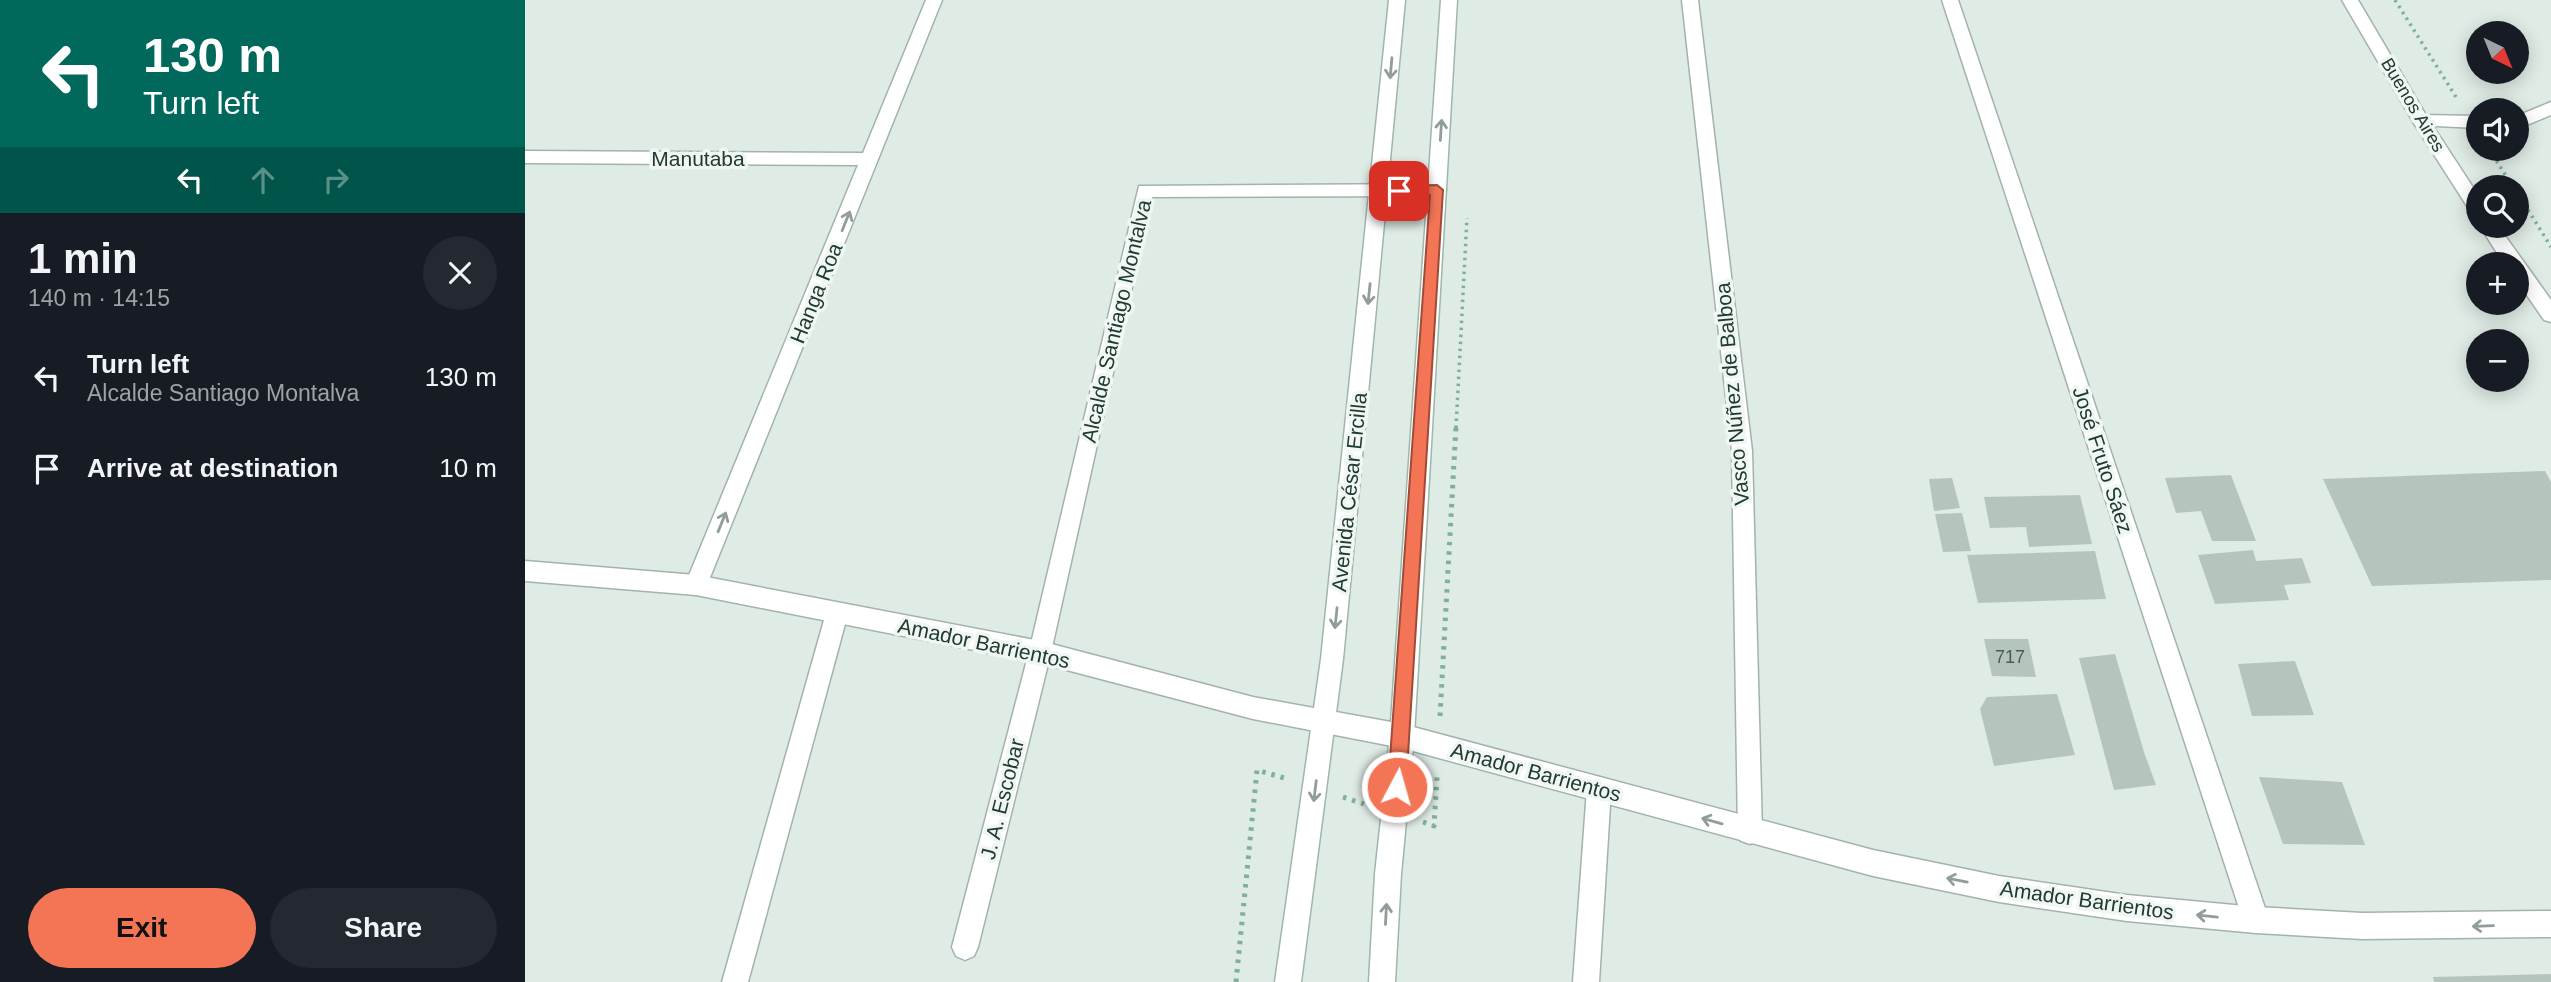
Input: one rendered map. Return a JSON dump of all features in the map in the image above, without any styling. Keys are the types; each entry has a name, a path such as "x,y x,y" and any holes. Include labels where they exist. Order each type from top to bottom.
{"street":[{"name":"Hanga Roa","path":"696,585 934,0"},
{"name":"Avenida César Ercilla","path":"1288,982 1324,723 1380,191 1397,0"},
{"path":"1382,982 1388,874 1402,736 1449,0"},
{"name":"Vasco Núñez de Balboa","path":"1690,0 1742,451 1750,832"},
{"name":"José Fruto Sáez","path":"1950,0 2256,920"},
{"name":"Buenos Aires","path":"2350,0 2421,121 2466,190"},
{"path":"2529,118 2551,108"},
{"path":"2421,121 2466,122"},
{"name":"Manutaba","path":"525,157 871,159"},
{"name":"Alcalde Santiago Montalva","path":"1040,652 1145,191 1437,190"},
{"path":"2529,285 2551,315"},
{"name":"Amador Barrientos","path":"525,571 696,585 1040,652 1253,708 1402,736 1873,863 1999,888 2127,908 2256,920 2375,926 2551,924"},
{"path":"734,982 837,613"},
{"name":"J. A. Escobar","path":"965,947 1040,652"},
{"path":"1586,982 1599,789"}],"path":[{"path":"2395,0 2466,108"},
{"path":"2529,211 2551,247"}],"building":[{"path":"2545,471 2551,482 2551,580 2372,586 2323,479"},
{"path":"2231,475 2256,541 2212,541 2201,511 2176,513 2165,478"},
{"path":"1952,478 1960,508 1934,511 1929,479"},
{"path":"2080,495 2092,544 2029,547 2026,527 1990,528 1984,497"},
{"path":"1962,513 1971,551 1943,552 1935,514"},
{"path":"2253,550 2256,561 2302,558 2311,583 2284,585 2289,600 2215,604 2198,555"},
{"path":"2095,551 2106,599 1978,603 1967,555"},
{"path":"1984,639 2028,639 2036,677 1992,676"},
{"path":"2115,654 2156,785 2114,790 2079,658"},
{"path":"2295,661 2314,715 2252,716 2238,664"},
{"path":"2057,694 2075,755 1994,766 1980,709 1987,697"},
{"path":"2259,777 2342,782 2365,845 2283,844"},
{"path":"2551,974 2551,982 2434,982 2433,977"}],"route":[{"path":"1397,787 1437,190 1399,191"}]}
